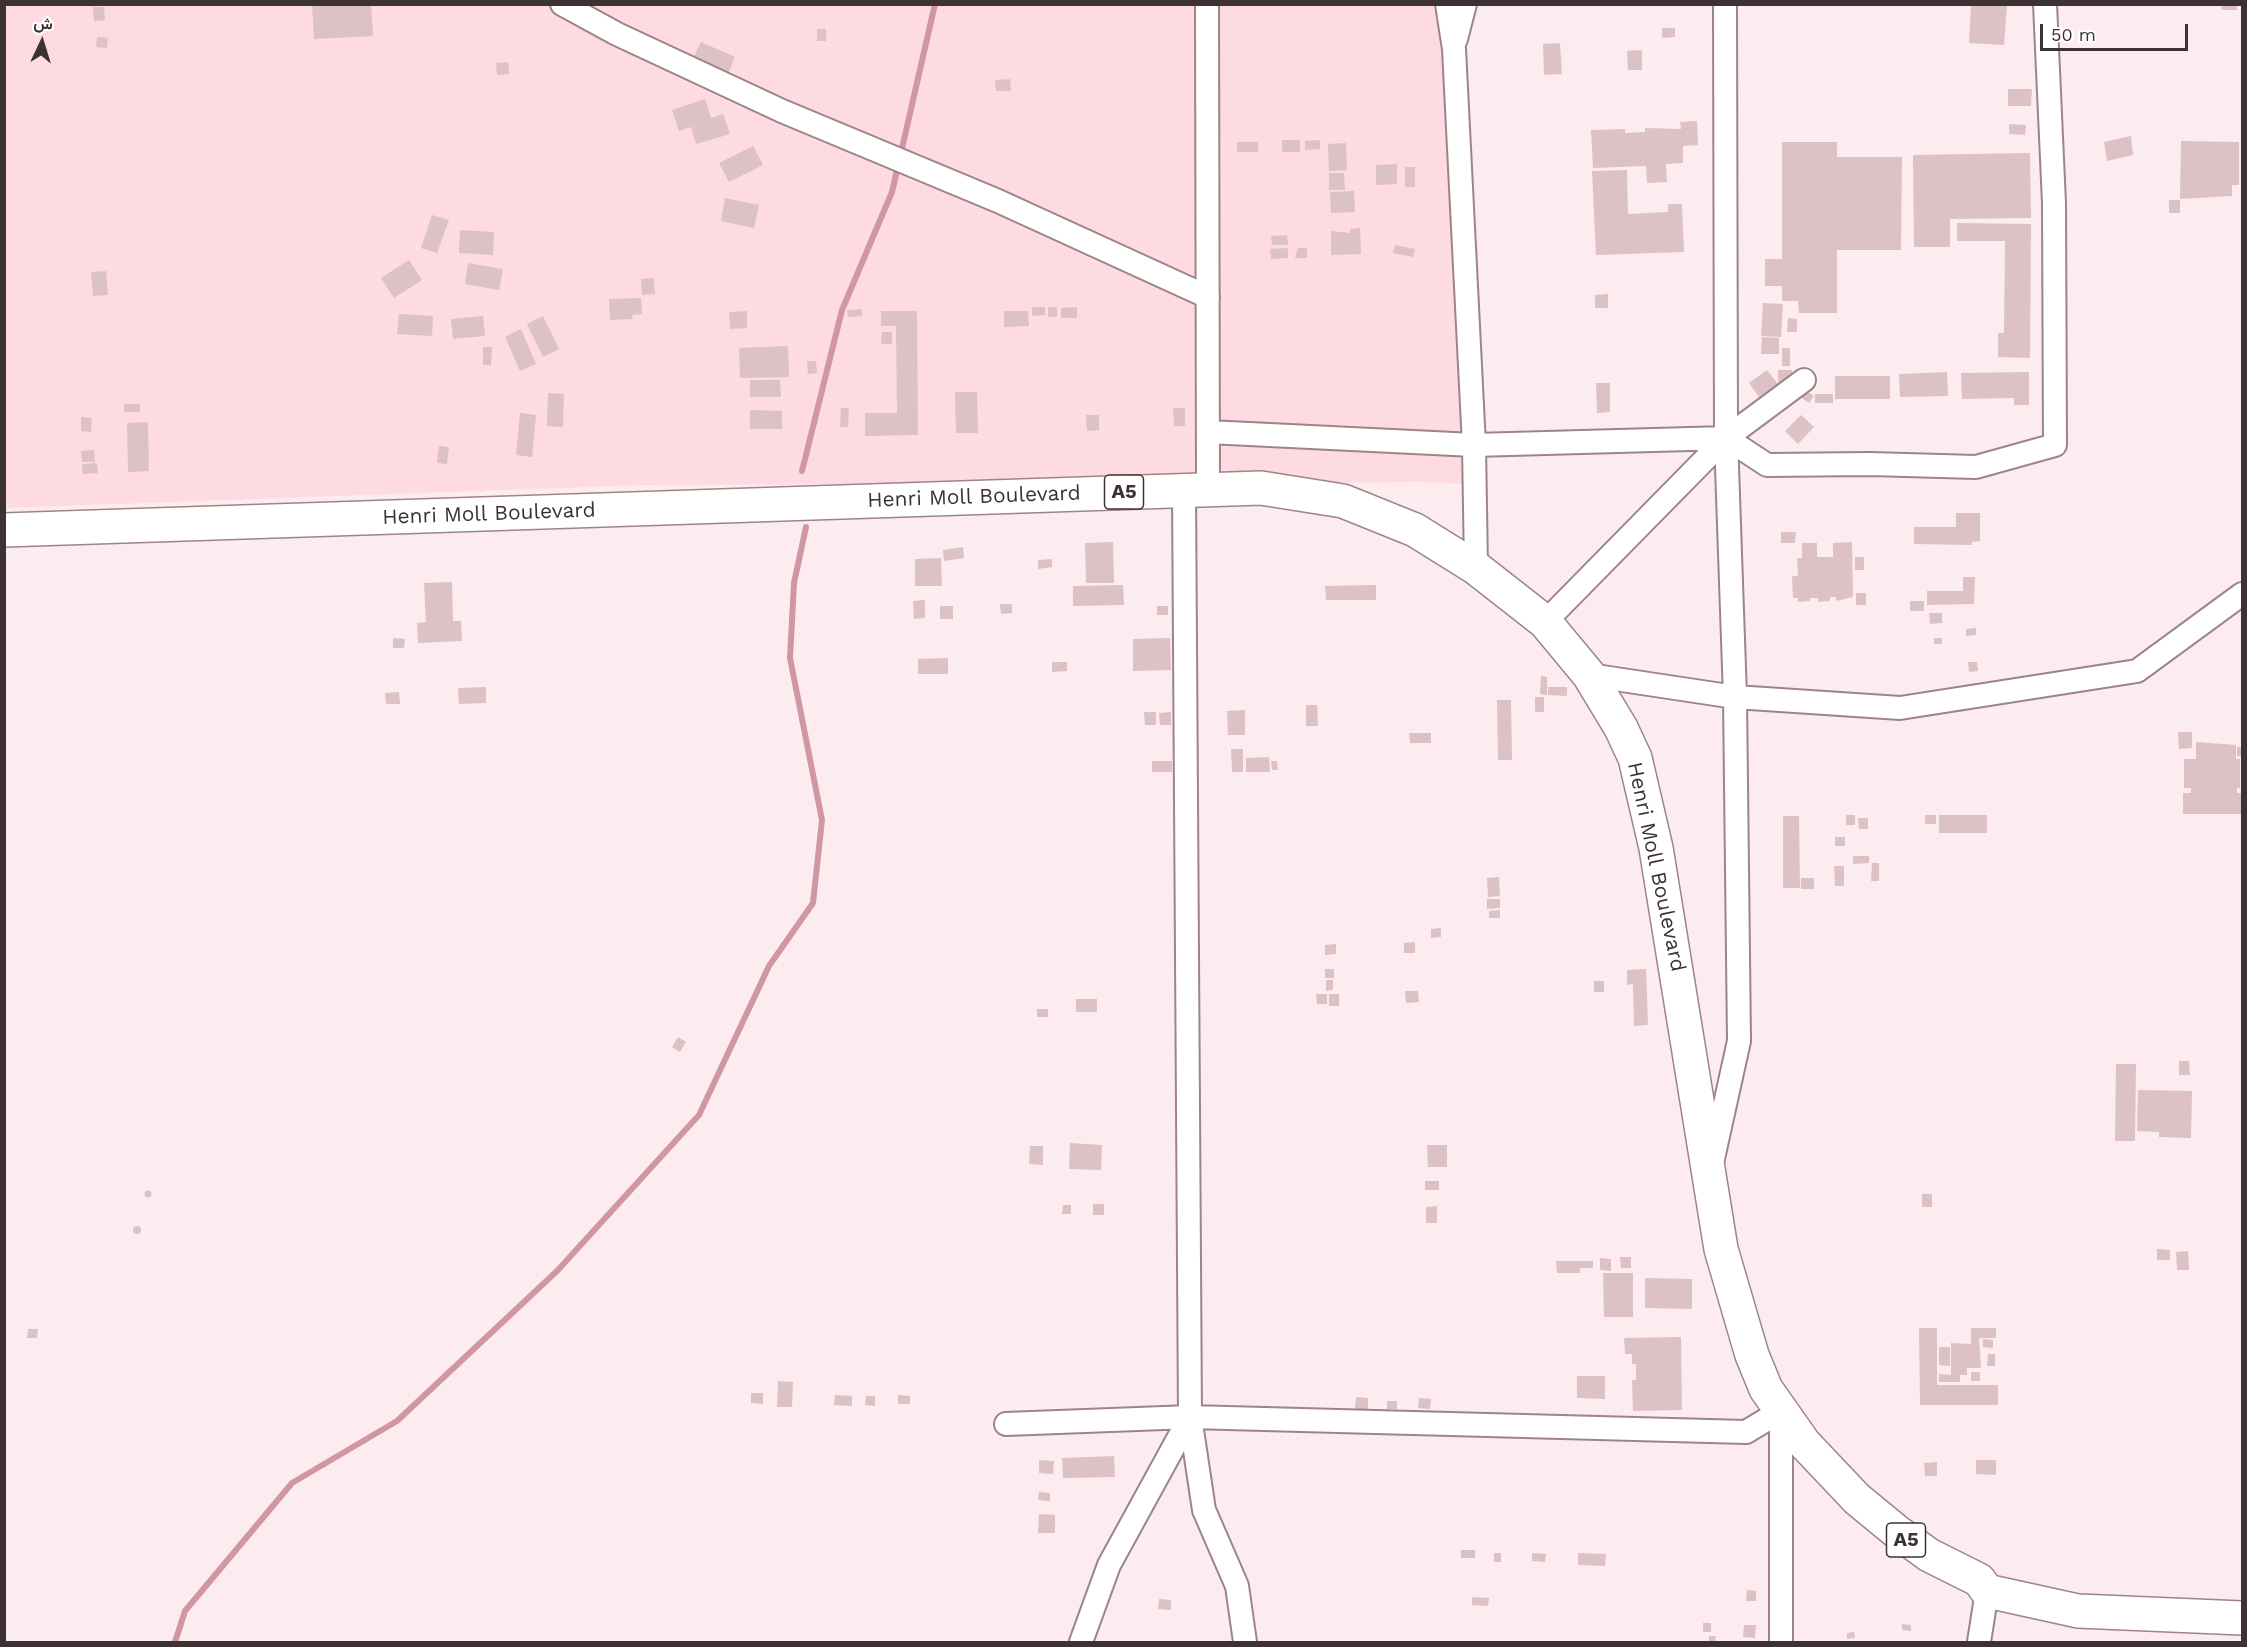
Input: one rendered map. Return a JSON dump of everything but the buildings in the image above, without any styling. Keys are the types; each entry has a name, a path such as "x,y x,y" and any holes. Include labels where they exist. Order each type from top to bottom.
{"highway":[{"name":"Henri Moll Boulevard","path":"4,530 1261,488 1343,501 1415,530 1476,568 1545,622 1589,675 1621,728 1635,758 1646,800 1685,1019 1720,1249 1752,1355 1766,1389 1804,1443 1857,1499 1916,1547 1979,1580 1987,1591 2078,1611 2242,1618"}],"street":[{"path":"562,4 617,34 783,111 998,201 1208,297"},
{"path":"1207,4 1208,432 1196,490 1190,1418 1204,1510 1237,1587 1245,1642"},
{"path":"1447,4 1454,49 1474,445 1476,568"},
{"path":"1454,49 1465,4"},
{"path":"1709,1176 1739,1041 1735,697 1726,438 1725,4"},
{"path":"1208,432 1474,445 1726,438 1767,465 1870,464 1976,467 2055,445 2054,203 2045,4"},
{"path":"1545,622 1726,438 1804,380"},
{"path":"1589,675 1735,697 1900,708 2137,671 2242,594"},
{"path":"1006,1424 1190,1418 1746,1432 1781,1411"},
{"path":"1780,1642 1781,1411"},
{"path":"1081,1642 1109,1565 1190,1418"},
{"path":"1979,1642 1987,1591"}],"shaded area":[{"path":"4,5 1443,5 1463,484 1424,482 642,485 5,508"}],"waterway":[{"path":"802,471 842,310 892,192 935,4"},
{"path":"175,1642 185,1611 292,1483 397,1421 557,1271 699,1115 769,966 813,903 822,820 790,658 794,583 806,527"}]}
